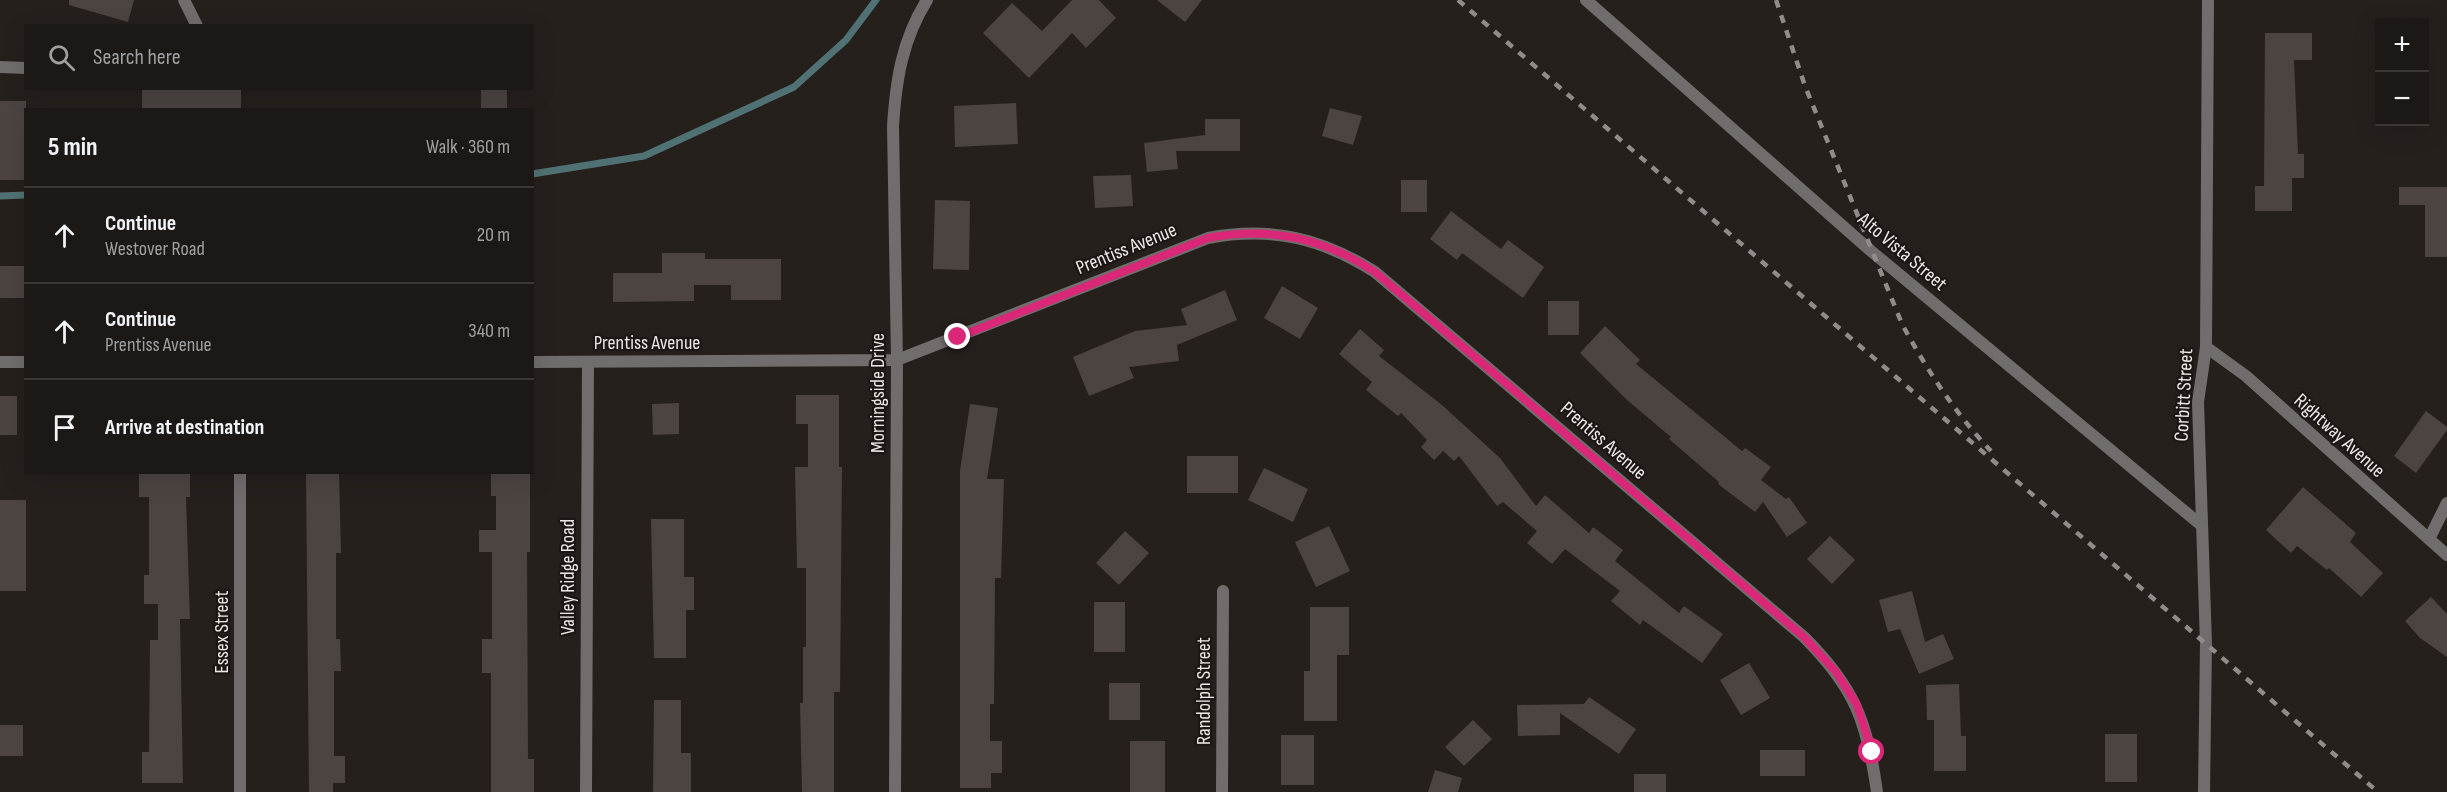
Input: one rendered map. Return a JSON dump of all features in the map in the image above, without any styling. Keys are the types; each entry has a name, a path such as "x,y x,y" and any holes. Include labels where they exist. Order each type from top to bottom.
{"street":[{"path":"184,0 196,24"},
{"name":"Morningside Drive","path":"895,792 897,360 893,126 896,87 903,50 916,17 927,0"},
{"name":"Alto Vista Street","path":"1586,0 1871,251 2201,525"},
{"name":"Corbitt Street","path":"2204,792 2206,644 2198,402 2206,347 2208,0"},
{"path":"0,67 24,68"},
{"name":"Prentiss Avenue","path":"534,362 897,360 1208,238 1248,232 1281,233 1330,247 1375,272 1804,637 1836,672 1857,705 1872,752 1877,792"},
{"name":"Rightway Avenue","path":"2206,347 2246,376 2447,555"},
{"path":"0,362 24,362"},
{"name":"Valley Ridge Road","path":"586,792 588,362"},
{"name":"Essex Street","path":"240,474 240,792"},
{"path":"2429,539 2447,503"},
{"name":"Randolph Street","path":"1222,792 1223,591"}],"building":[{"path":"69,0 134,0 128,22 69,5"},
{"path":"1072,0 1099,0 1116,18 1086,48 1072,33 1029,78 983,33 1012,3 1042,31"},
{"path":"1157,0 1202,0 1185,22"},
{"path":"2265,33 2312,33 2312,60 2294,60 2298,154 2304,154 2304,178 2292,178 2292,211 2255,211 2255,186 2264,186"},
{"path":"142,90 241,90 241,108 142,108"},
{"path":"481,90 507,90 507,108 481,108"},
{"path":"0,101 26,101 26,108 24,108 24,180 0,180"},
{"path":"1016,103 1018,144 955,147 954,106"},
{"path":"1330,108 1362,116 1353,145 1322,136"},
{"path":"1205,119 1240,119 1240,151 1176,151 1178,169 1147,172 1144,143 1205,135"},
{"path":"1131,175 1133,206 1095,208 1093,176"},
{"path":"1401,180 1427,180 1427,212 1401,212"},
{"path":"2399,187 2447,187 2447,257 2425,257 2425,205 2399,205"},
{"path":"935,200 970,201 969,270 933,269"},
{"path":"1451,211 1501,249 1508,240 1544,267 1523,298 1462,253 1457,260 1430,239"},
{"path":"662,253 705,253 705,259 781,259 781,300 731,300 731,285 694,285 694,301 613,302 613,273 662,273"},
{"path":"0,266 24,266 24,298 0,298"},
{"path":"1282,286 1318,308 1300,339 1264,318"},
{"path":"1225,290 1237,320 1177,345 1179,361 1129,367 1134,378 1089,396 1073,357 1135,331 1187,325 1181,309"},
{"path":"1548,301 1579,301 1579,335 1548,335"},
{"path":"1605,326 1640,360 1636,364 1742,451 1745,448 1771,467 1761,480 1786,499 1789,497 1807,523 1787,537 1763,502 1755,512 1718,484 1719,482 1669,439 1671,437 1627,400 1580,353"},
{"path":"1360,329 1384,350 1379,356 1442,405 1500,458 1536,506 1545,495 1589,533 1593,527 1623,550 1615,561 1679,613 1684,606 1723,634 1702,663 1643,620 1640,625 1611,601 1620,591 1565,549 1552,564 1527,543 1537,531 1503,502 1497,506 1459,456 1454,461 1443,451 1434,460 1421,447 1427,440 1401,413 1398,416 1366,390 1372,382 1339,354"},
{"path":"796,395 839,395 839,467 842,467 840,692 834,692 834,792 802,792 800,703 803,703 803,647 806,647 806,568 797,568 795,467 808,467 808,424 796,424"},
{"path":"0,396 17,396 17,435 0,435"},
{"path":"679,403 679,434 653,435 652,404"},
{"path":"970,404 998,408 987,479 1004,479 1001,578 995,578 994,704 990,704 990,741 1002,741 1002,773 991,773 991,788 960,788 960,471"},
{"path":"2426,411 2447,427 2447,430 2416,473 2394,456"},
{"path":"1187,456 1238,456 1238,493 1187,493"},
{"path":"1264,468 1308,489 1293,522 1248,500"},
{"path":"139,474 190,474 190,497 186,497 190,619 180,619 183,783 142,783 142,752 149,752 150,640 158,640 158,604 144,604 144,575 149,575 149,497 139,497"},
{"path":"306,474 339,474 341,553 336,553 336,639 340,639 341,671 334,671 334,756 345,756 345,783 333,783 333,792 309,792"},
{"path":"491,474 530,474 530,552 527,552 528,759 534,759 534,792 491,792 491,673 482,673 482,639 492,639 492,552 479,552 479,530 496,530 496,496 491,496"},
{"path":"2303,487 2356,533 2350,542 2383,573 2361,597 2329,568 2327,570 2297,546 2291,553 2266,530"},
{"path":"0,500 26,500 26,591 0,591"},
{"path":"651,519 684,519 684,577 694,577 694,610 686,610 686,658 654,658"},
{"path":"1329,526 1350,571 1316,587 1295,542"},
{"path":"1125,531 1149,553 1119,585 1096,563"},
{"path":"1830,536 1855,560 1832,584 1807,559"},
{"path":"1912,591 1925,642 1943,634 1954,659 1919,674 1900,629 1888,632 1879,600"},
{"path":"2431,597 2447,614 2447,657 2420,638 2405,621"},
{"path":"1094,602 1125,602 1125,652 1094,652"},
{"path":"1310,607 1349,607 1349,655 1337,655 1337,721 1304,721 1304,671 1310,671"},
{"path":"1749,663 1770,698 1741,715 1720,680"},
{"path":"1109,683 1140,683 1140,720 1109,720"},
{"path":"1959,684 1961,736 1966,736 1966,771 1934,771 1934,720 1927,720 1926,685"},
{"path":"1589,697 1636,729 1619,754 1560,713 1560,735 1518,736 1517,705 1584,704"},
{"path":"654,700 681,700 681,753 691,753 691,792 653,792"},
{"path":"1473,720 1492,739 1464,766 1445,747"},
{"path":"0,725 23,725 23,756 0,756"},
{"path":"2105,734 2137,734 2137,782 2105,782"},
{"path":"1281,735 1314,735 1314,785 1281,785"},
{"path":"1130,741 1165,741 1165,792 1130,792"},
{"path":"1760,750 1805,750 1805,776 1760,776"},
{"path":"1435,770 1462,778 1458,792 1428,792"},
{"path":"1634,774 1666,774 1666,792 1634,792"}],"waterway":[{"path":"534,174 644,156 794,87 846,40 876,0"},
{"path":"0,196 24,195"}],"railway":[{"path":"1458,0 2378,792"},
{"path":"1776,0 1805,86 1902,324 1942,390 1965,422 1991,451"}],"route":[{"path":"958,337 1185,245 1208,238 1256,231 1306,238 1330,247 1375,272 1498,374 1804,637 1836,672 1857,705 1872,752"}]}
